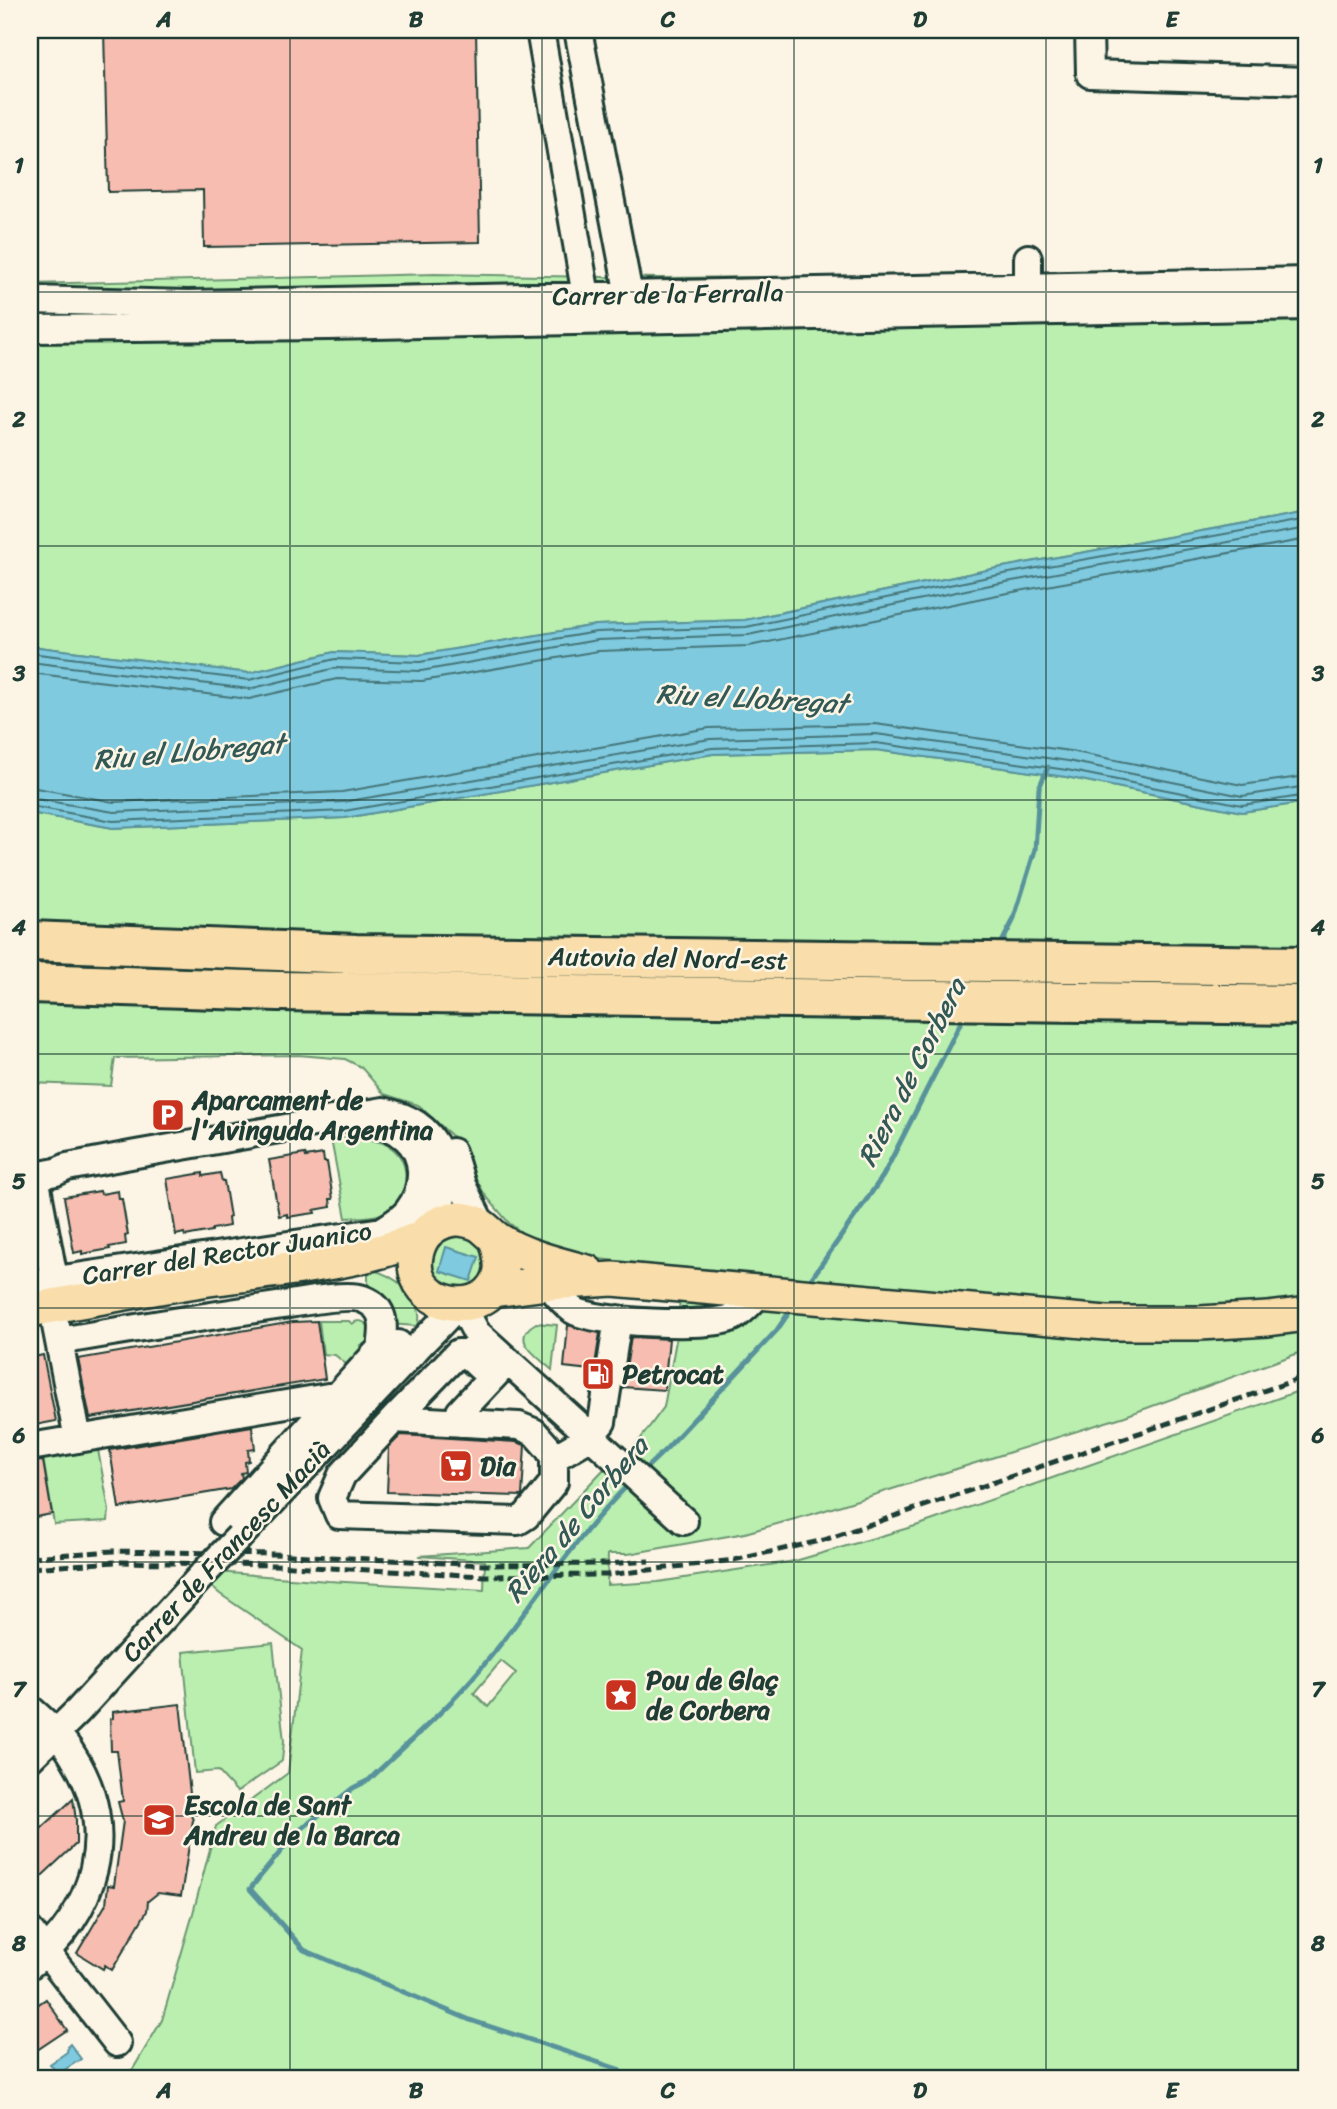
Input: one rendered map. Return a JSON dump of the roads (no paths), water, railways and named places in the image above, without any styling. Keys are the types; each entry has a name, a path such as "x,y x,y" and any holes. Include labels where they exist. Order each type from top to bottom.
{"highway":[{"name":"Autovia del Nord-est","path":"30,941 356,954 1307,966"},
{"name":"Autovia del Nord-est","path":"30,983 279,991 1307,1005"}],"main road":[{"path":"613,1279 544,1260 489,1231 457,1219 437,1224 426,1234 418,1245 415,1260 415,1269 457,1296 548,1283 613,1279 1105,1323 1200,1323 1307,1314"},
{"path":"457,1296 501,1269 501,1256 489,1231"},
{"name":"Carrer del Rector Juanico","path":"41,1295 200,1280 363,1257 399,1247 426,1234"},
{"name":"Carrer del Rector Juanico","path":"363,1257 457,1296"}],"street":[{"path":"540,30 587,309"},
{"path":"578,30 632,307"},
{"path":"1089,30 1090,74 1307,81"},
{"path":"1028,258 1028,299"},
{"name":"Carrer de la Ferralla","path":"30,329 342,326 587,309 1028,299 1307,281"},
{"name":"Carrer de la Ferralla","path":"1028,299 1307,306"},
{"name":"Carrer de la Ferralla","path":"30,300 587,309"},
{"path":"364,1116 369,1105 388,1102 431,1121 452,1152 462,1185 489,1231"},
{"path":"78,1439 59,1341 41,1295 32,1176 136,1154 383,1111 412,1121 424,1129 437,1145 446,1166 438,1211 426,1234"},
{"name":"Carrer del Rector Juanico","path":"41,1295 382,1231 409,1210 422,1179 420,1164 416,1150 405,1137 364,1116"},
{"path":"548,1283 575,1311 594,1317 665,1322 719,1322 735,1317 769,1293"},
{"path":"59,1341 316,1300 361,1297 373,1304 383,1315 381,1348 424,1339 430,1319 457,1296 476,1332 499,1363 590,1437 684,1521"},
{"path":"554,1458 590,1437 602,1422 618,1319"},
{"name":"Carrer de Francesc Macià","path":"231,1529 424,1339"},
{"name":"Carrer de Francesc Macià","path":"30,1758 205,1572 231,1529 381,1348"},
{"path":"394,1419 519,1426 534,1432 554,1458 554,1482 526,1516 518,1521 339,1515 332,1498 342,1475 394,1419 458,1353 499,1363"},
{"path":"460,1423 460,1412 499,1363"},
{"path":"30,1447 340,1395"},
{"path":"30,1709 56,1733 73,1755 86,1779 93,1798 97,1836 92,1874 86,1891 69,1926 38,1958"},
{"path":"30,1931 38,1958 117,2043"}],"water":[{"name":"Riu el Llobregat","path":"1307,512 1307,802 1242,812 1066,777 876,750 713,754 345,818 113,828 30,813 30,646 249,673 334,652 419,655 596,625 745,620 992,569"},
{"path":"446,1247 479,1257 471,1281 439,1271"},
{"path":"70,2044 81,2059 58,2074 50,2064 67,2052"}],"waterway":[{"name":"Riera de Corbera","path":"999,948 1013,921 1035,850 1039,788 1048,767"},
{"name":"Riera de Corbera","path":"807,1285 883,1176 964,1016"},
{"name":"Riera de Corbera","path":"641,1473 777,1330 792,1308"},
{"name":"Riera de Corbera","path":"626,2079 618,2069 470,2020 304,1950 250,1889 295,1834 353,1788 369,1780 451,1702 505,1639 586,1532 631,1482"}],"railway":[{"path":"30,1568 116,1562 273,1565 486,1576 607,1575 734,1560 824,1540 1307,1376"},
{"path":"30,1557 113,1551 273,1554 485,1565 649,1561"}],"place":[{"name":"Aparcament de l'Avinguda Argentina","path":"168,1115"},
{"name":"Petrocat","path":"598,1374"},
{"name":"Dia","path":"456,1466"},
{"name":"Pou de Glaç de Corbera","path":"621,1695"},
{"name":"Escola de Sant Andreu de la Barca","path":"159,1820"}]}
